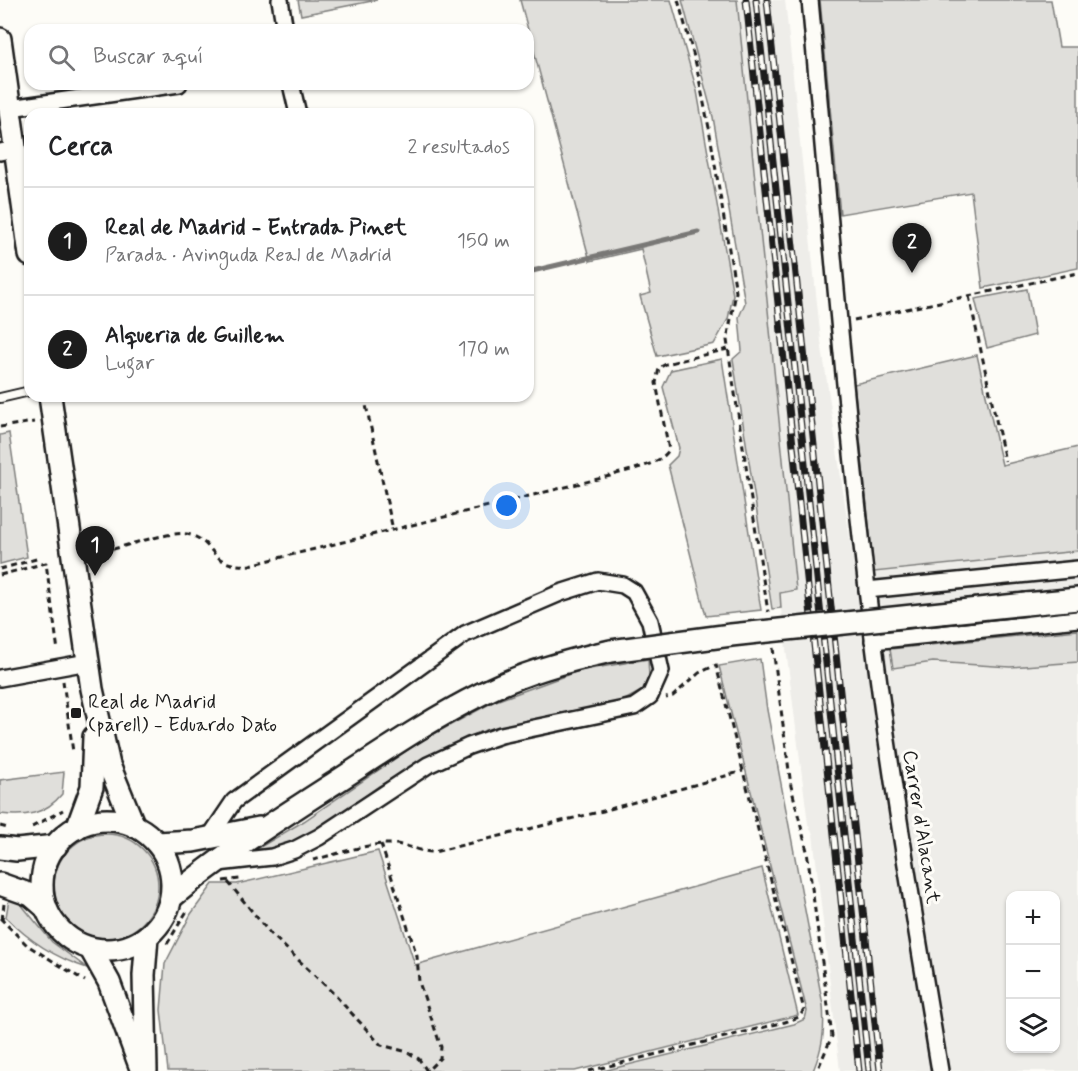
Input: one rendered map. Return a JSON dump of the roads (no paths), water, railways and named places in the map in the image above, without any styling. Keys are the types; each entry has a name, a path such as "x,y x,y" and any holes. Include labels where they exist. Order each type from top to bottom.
{"main road":[{"path":"0,39 10,108 8,150 24,226"},
{"path":"51,402 92,689 109,765 134,826"},
{"path":"144,1071 144,975 159,925 180,901 216,873 268,826 413,732 483,693 568,661 611,651 731,635 1078,599"},
{"path":"77,828 92,787 95,768 92,689"},
{"path":"155,942 120,948 90,948 71,940 56,926 46,908 42,887 45,865 56,846 77,828 96,821 115,821 134,826 157,843 167,859 180,901"},
{"path":"157,843 209,838 268,826"},
{"path":"0,848 17,850 56,846"},
{"path":"2,891 31,895 46,908"},
{"path":"90,948 109,982 144,1071"}],"street":[{"path":"280,0 284,24"},
{"name":"Carrer d'Alacant","path":"810,0 839,323 873,641 896,812 940,1071"},
{"path":"10,108 137,90"},
{"path":"292,90 297,108"},
{"path":"867,590 1078,569"},
{"path":"209,838 234,801 438,651 491,621 560,593 598,581 623,585 634,592 650,621 661,670 650,696 634,707 501,735 469,746 428,765 319,837 294,850 216,873"},
{"path":"873,641 1078,619"},
{"path":"0,678 88,662"}],"lane":[{"path":"0,398 24,392"}],"waterway":[{"path":"534,271 698,232"}],"railway":[{"path":"746,0 859,1071"},
{"path":"756,0 869,1071"},
{"path":"767,0 880,1071"}],"place":[{"name":"Alqueria de Guillem","path":"912,273"},
{"name":"Real de Madrid - Entrada Pinet","path":"95,576"},
{"name":"Real de Madrid (parell) - Eduardo Dato","path":"76,713"}]}
